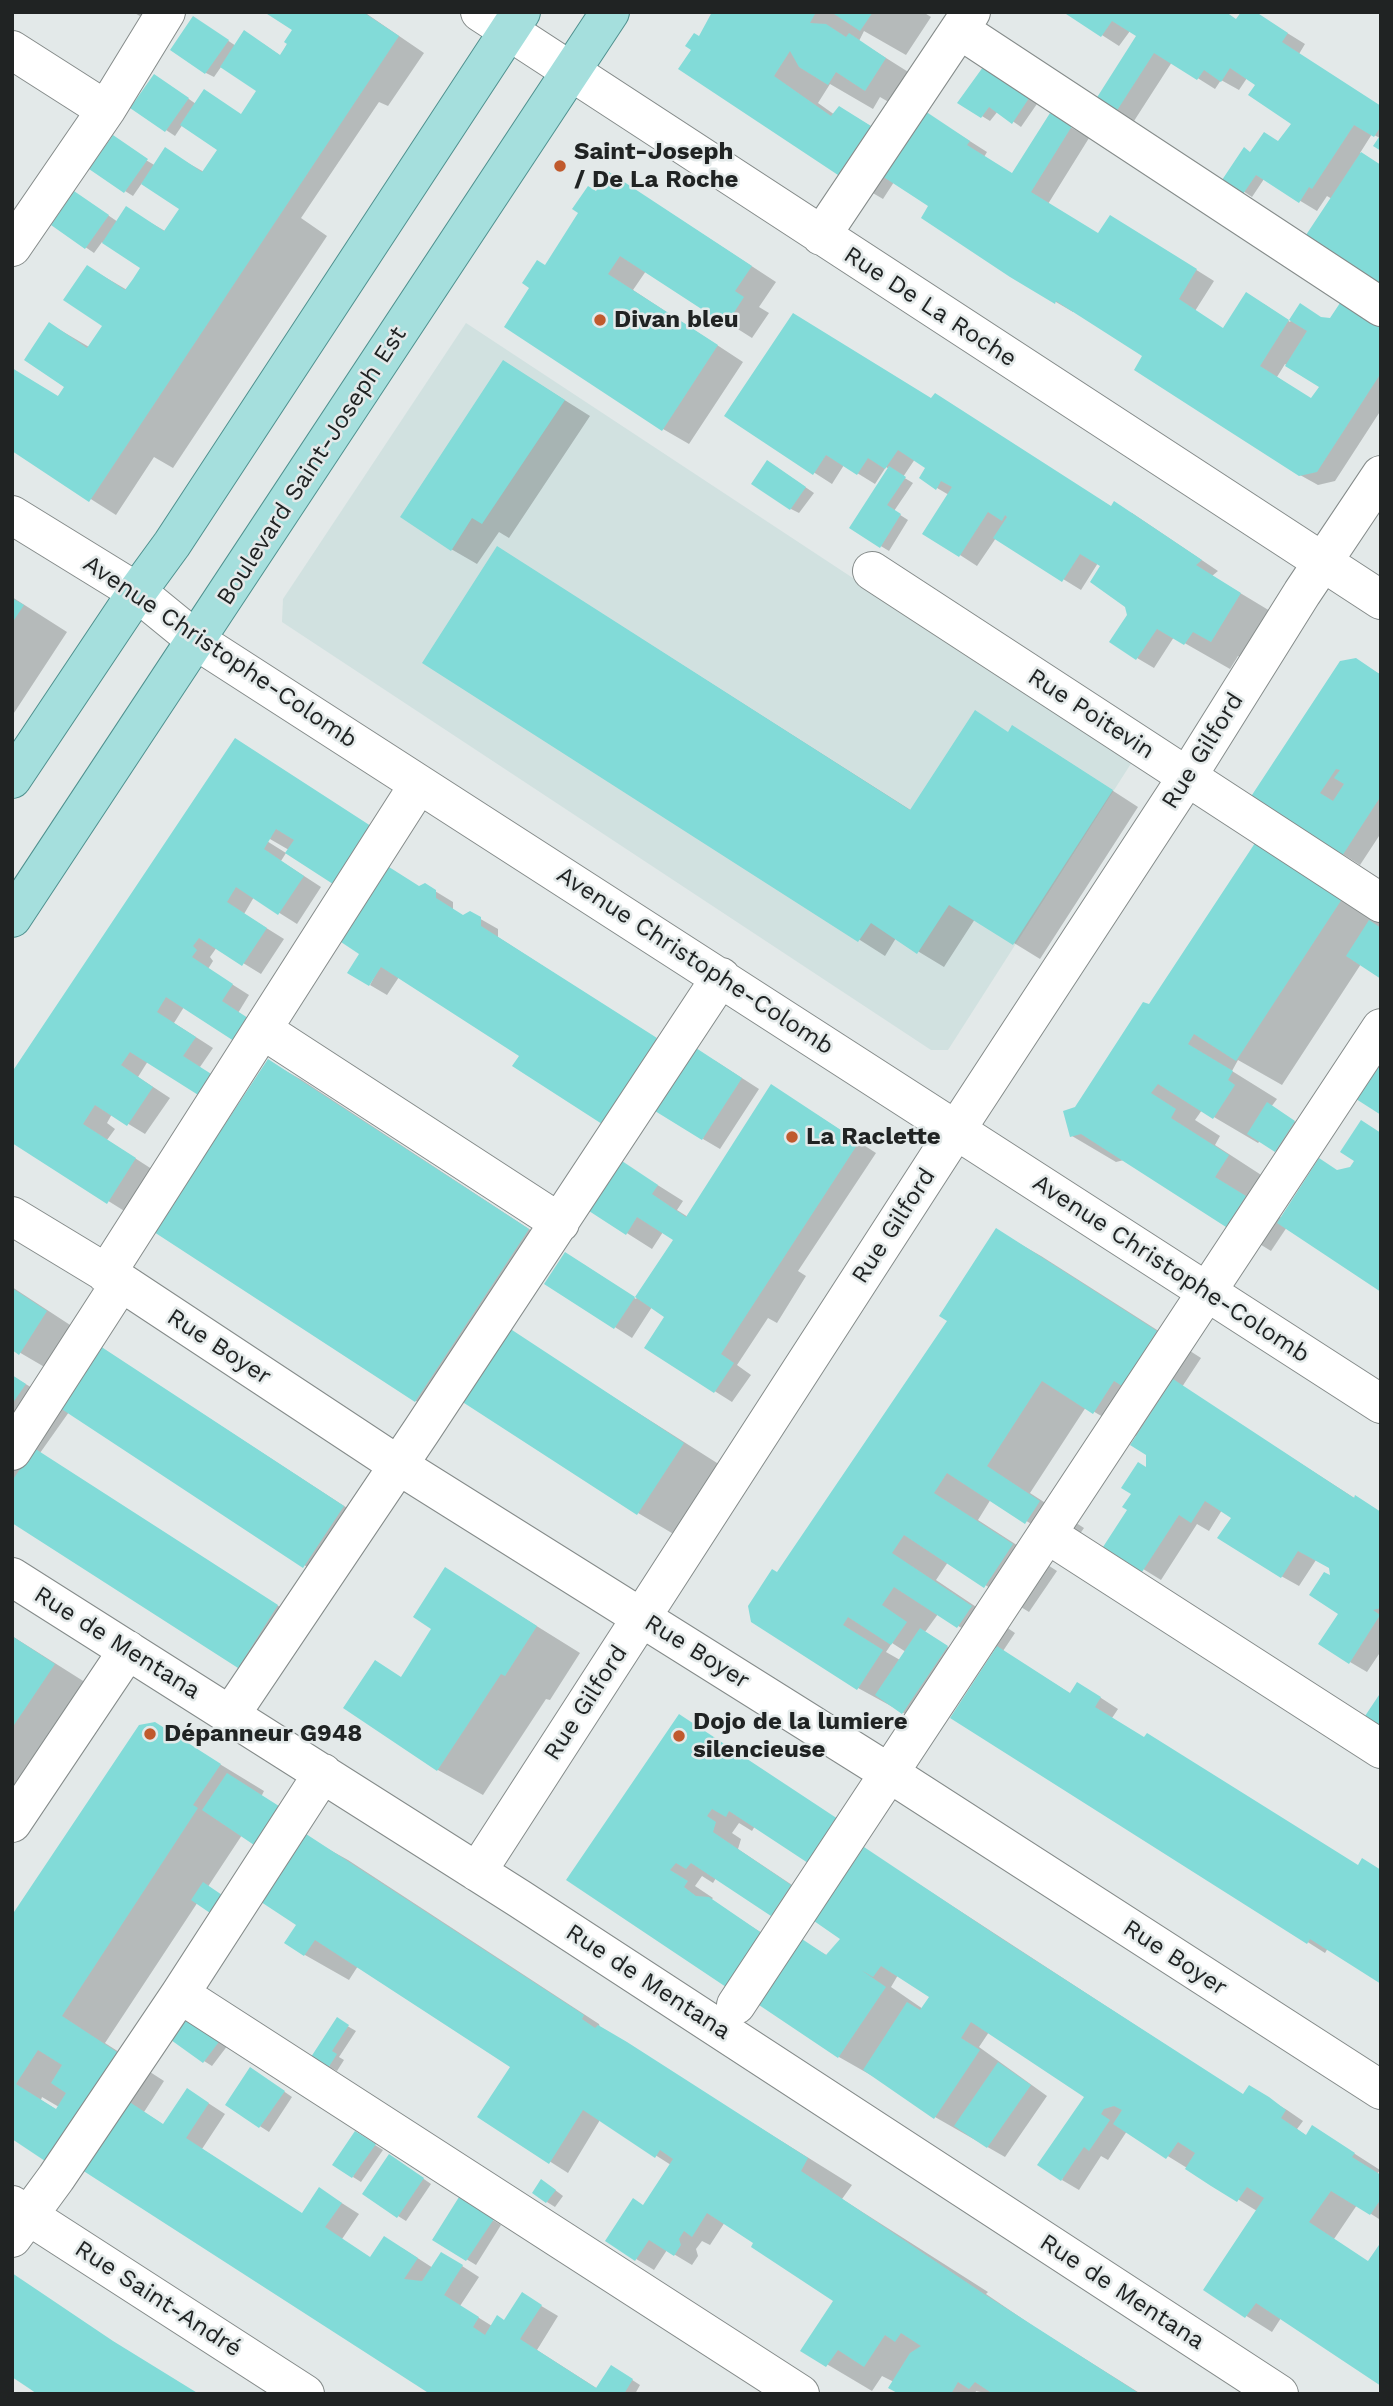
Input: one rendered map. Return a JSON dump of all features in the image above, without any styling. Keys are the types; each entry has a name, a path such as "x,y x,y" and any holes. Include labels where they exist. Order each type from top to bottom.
{"main road":[{"name":"Boulevard Saint-Joseph Est","path":"12,918 610,12"},
{"path":"12,779 172,544 503,19"}],"street":[{"path":"12,247 106,110 166,12"},
{"name":"Rue De La Roche","path":"503,19 570,72 1381,600"},
{"path":"821,236 965,21 1381,307"},
{"path":"12,50 106,110"},
{"name":"Rue Gilford","path":"477,1872 1187,777 1321,563 1381,475"},
{"name":"Avenue Christophe-Colomb","path":"12,515 137,592 197,641 1381,1404"},
{"name":"Rue Poitevin","path":"872,570 1381,903"},
{"path":"12,1451 262,1030 419,784"},
{"path":"231,1714 560,1223 721,977"},
{"path":"736,2005 1381,1028"},
{"path":"262,1030 560,1223"},
{"name":"Rue Boyer","path":"12,1216 114,1278 398,1465 889,1773 1381,2090"},
{"path":"1047,1534 1381,1749"},
{"name":"Rue de Mentana","path":"12,1577 477,1872 1279,2394"},
{"path":"12,1824 128,1650"},
{"path":"18,2219 57,2178 323,1773"},
{"path":"180,1994 800,2394"},
{"name":"Rue Saint-André","path":"18,2219 305,2394"}],"shaded area":[{"path":"466,323 1132,762 948,1050 931,1050 282,622 283,599"}],"building":[{"path":"264,12 363,12 399,36 89,502 12,451 12,368 58,396 64,387 24,360 49,322 87,348 102,326 63,300 87,265 125,290 133,279 140,268 102,243 126,206 164,231 179,209 141,184 165,147 202,172 217,150 180,125 204,89 241,114 256,91 220,67 244,30 280,55 292,30"},
{"path":"712,12 816,12 810,23 826,24 846,37 849,33 886,58 865,91 836,72 828,85 799,67 790,51 774,76 831,116 839,106 871,126 838,175 678,69 691,50 685,46 694,33 699,36"},
{"path":"831,12 873,12 860,31"},
{"path":"1063,12 1226,12 1236,19 1241,12 1256,12 1288,33 1282,42 1381,106 1381,126 1374,137 1354,125 1312,189 1309,187 1299,203 1256,175 1243,194 1222,180 1244,147 1250,152 1264,132 1278,141 1291,124 1248,95 1255,85 1230,68 1221,82 1204,70 1197,80 1154,53 1116,112 1096,99 1136,36 1112,21 1101,37"},
{"path":"193,16 229,40 205,74 170,50"},
{"path":"983,67 1031,95 1012,124 989,107 981,118 957,103"},
{"path":"154,74 189,98 165,132 130,108"},
{"path":"925,111 970,141 967,145 1012,173 1050,113 1072,126 1031,192 1098,233 1110,215 1197,269 1179,299 1223,328 1246,292 1289,320 1300,303 1321,317 1330,318 1340,303 1381,328 1381,373 1317,472 1299,476 1221,426 1134,370 1142,356 1056,301 1055,304 1010,277 921,218 928,206 882,176","holes":["1289,320 1307,331 1285,366 1319,387 1311,398 1260,366"]},
{"path":"1381,134 1381,151 1373,146"},
{"path":"113,135 148,159 124,193 89,169"},
{"path":"1361,152 1381,165 1381,284 1306,235"},
{"path":"609,172 752,266 735,291 744,297 726,325 620,256 608,274 718,345 662,431 504,327 529,288 522,283 537,260 545,265 578,213 572,209 588,186 596,191"},
{"path":"74,191 109,215 85,249 51,225"},
{"path":"793,313 931,398 935,393 1111,506 1114,501 1202,560 1196,565 1241,593 1211,642 1193,632 1184,645 1157,629 1136,660 1109,642 1127,615 1125,607 1090,582 1100,566 1080,554 1062,582 993,538 1007,517 1005,515 1002,521 988,512 959,557 922,534 952,487 941,481 936,490 919,478 925,468 898,450 885,469 868,458 857,475 826,455 813,475 724,416"},
{"path":"503,360 565,400 482,524 472,518 451,551 400,517"},
{"path":"767,460 806,487 790,510 751,484"},
{"path":"889,466 906,477 887,505 901,514 880,548 849,528"},
{"path":"497,546 910,810 975,710 1008,732 1012,725 1113,790 1013,945 949,905 917,954 871,923 858,942 422,663"},
{"path":"12,598 24,605 12,623"},
{"path":"1356,658 1381,675 1381,800 1379,799 1342,856 1250,798 1340,661","holes":["1336,769 1340,770 1334,778 1344,784 1333,801 1320,793"]},
{"path":"235,738 374,828 336,886 285,853 294,840 276,829 264,849 304,876 278,915 236,887 227,902 267,928 242,966 199,938 193,946 197,950 192,957 233,984 222,1001 251,1020 237,1043 166,997 157,1012 196,1037 183,1056 216,1077 203,1098 130,1052 121,1065 153,1087 127,1126 95,1105 83,1124 136,1158 107,1204 12,1143 12,1072"},
{"path":"1255,843 1342,899 1236,1061 1194,1034 1188,1044 1233,1071 1228,1080 1235,1085 1213,1119 1158,1084 1151,1093 1176,1109 1171,1118 1229,1155 1215,1177 1246,1196 1226,1227 1081,1134 1070,1137 1063,1111 1075,1107 1143,1002 1149,1004"},
{"path":"389,867 419,886 425,883 436,890 436,898 463,915 470,911 481,917 481,926 657,1038 602,1124 512,1066 519,1056 381,967 369,986 347,973 359,954 341,942"},
{"path":"1369,920 1381,928 1381,979 1346,956"},
{"path":"696,1048 742,1078 702,1140 655,1111"},
{"path":"268,1059 529,1229 415,1402 154,1232"},
{"path":"1381,1062 1381,1115 1356,1099"},
{"path":"771,1084 859,1142 721,1354 734,1363 714,1393 644,1348 664,1317 635,1297 673,1240 637,1217 626,1235 589,1211 622,1161 658,1185 652,1194 686,1217"},
{"path":"1267,1102 1295,1121 1275,1152 1247,1134"},
{"path":"1361,1120 1381,1133 1381,1292 1277,1223 1319,1158 1337,1170 1350,1167 1354,1161 1340,1152"},
{"path":"996,1228 1157,1331 1122,1386 1114,1381 1093,1414 1042,1381 987,1466 1040,1501 1025,1524 947,1473 934,1493 1013,1544 984,1588 904,1535 892,1553 972,1606 957,1628 894,1587 882,1605 907,1622 891,1645 848,1617 843,1625 883,1650 857,1690 751,1622 748,1606 772,1569 777,1572 947,1321 939,1316"},
{"path":"565,1252 635,1297 614,1329 544,1284"},
{"path":"12,1288 47,1311 19,1355 12,1350"},
{"path":"509,1328 684,1443 637,1515 461,1401"},
{"path":"100,1346 344,1506 303,1568 60,1408"},
{"path":"12,1375 26,1384 12,1404"},
{"path":"1173,1379 1354,1498 1355,1495 1381,1512 1381,1608 1373,1610 1380,1615 1349,1664 1318,1644 1338,1614 1309,1595 1324,1572 1330,1575 1329,1568 1298,1551 1281,1578 1217,1538 1231,1518 1205,1501 1191,1523 1179,1515 1142,1572 1103,1547 1127,1510 1122,1507 1131,1494 1121,1488 1138,1462 1146,1467 1146,1455 1130,1445"},
{"path":"34,1448 278,1605 238,1668 12,1523 12,1481"},
{"path":"445,1567 537,1626 505,1676 501,1674 437,1771 343,1708 375,1660 401,1677 431,1629 413,1617"},
{"path":"920,1628 948,1646 902,1714 875,1695"},
{"path":"12,1636 55,1664 12,1728"},
{"path":"997,1646 1070,1693 1077,1682 1101,1697 1095,1707 1144,1737 1147,1733 1358,1865 1362,1858 1381,1870 1381,1984 1310,1939 1307,1944 950,1718"},
{"path":"1381,1692 1381,1726 1365,1716"},
{"path":"679,1714 838,1819 808,1863 729,1811 726,1817 712,1809 707,1816 716,1822 713,1832 791,1885 771,1916 691,1863 686,1869 676,1863 670,1870 688,1881 684,1887 696,1896 709,1897 766,1936 729,1989 566,1880"},
{"path":"155,1722 221,1764 193,1805 198,1808 62,2016 120,2054 51,2165 12,2139 12,1915 139,1725","holes":["38,2050 62,2065 51,2083 66,2093 56,2109 16,2084"]},
{"path":"227,1773 282,1808 257,1847 202,1810"},
{"path":"303,1832 584,2015 582,2019 595,2028 598,2025 627,2042 808,2158 801,2171 984,2294 1140,2394 993,2394 975,2382 969,2389 958,2382 951,2394 899,2394 888,2388 910,2353 921,2346 901,2333 895,2342 885,2335 864,2367 838,2350 826,2367 800,2351 833,2301 751,2247 753,2243 707,2213 692,2237 684,2231 679,2239 681,2245 674,2256 649,2240 635,2261 605,2241 633,2198 643,2205 673,2159 660,2150 655,2158 583,2110 549,2164 477,2117 510,2067 315,1940 304,1956 284,1943 296,1925 258,1900"},
{"path":"864,1847 1243,2094 1249,2085 1269,2097 1286,2110 1281,2118 1306,2135 1312,2125 1355,2153 1352,2157 1381,2175 1381,2199 1370,2215 1331,2191 1309,2222 1368,2261 1381,2242 1381,2386 1256,2303 1245,2318 1203,2290 1264,2198 1247,2187 1237,2202 1211,2186 1185,2169 1195,2153 1178,2142 1166,2159 1113,2124 1122,2110 1114,2106 1104,2109 1101,2114 1110,2120 1089,2151 1084,2147 1061,2181 1037,2165 1084,2097 971,2022 961,2038 980,2050 934,2119 863,2070 907,2002 920,2010 929,1997 881,1966 873,1977 861,1970 886,1987 838,2058 759,2005 802,1939 826,1955 840,1939 814,1921"},
{"path":"203,1882 225,1897 213,1915 191,1900"},
{"path":"188,2016 221,2039 203,2063 171,2040"},
{"path":"337,2017 349,2025 332,2051 337,2054 328,2068 311,2057"},
{"path":"998,2062 1031,2085 987,2148 954,2126"},
{"path":"250,2067 285,2091 259,2128 225,2105"},
{"path":"187,2088 209,2103 186,2138 302,2213 319,2187 342,2203 325,2227 370,2257 384,2236 418,2258 404,2279 422,2281 441,2252 463,2265 444,2295 479,2317 473,2327 485,2335 497,2315 504,2320 522,2292 542,2305 520,2339 596,2388 611,2365 633,2379 624,2394 430,2394 82,2170 128,2101 163,2124"},
{"path":"355,2131 376,2144 352,2178 332,2165"},
{"path":"389,2154 424,2178 397,2218 362,2194"},
{"path":"541,2179 556,2190 546,2203 532,2193"},
{"path":"459,2197 494,2219 466,2261 432,2240"},
{"path":"12,2273 113,2341 199,2394 37,2394 12,2377"}],"place":[{"name":"Saint-Joseph / De La Roche","path":"560,166"},
{"name":"Divan bleu","path":"600,320"},
{"name":"La Raclette","path":"792,1137"},
{"name":"Dépanneur G948","path":"150,1734"},
{"name":"Dojo de la lumiere silencieuse","path":"679,1736"}]}
